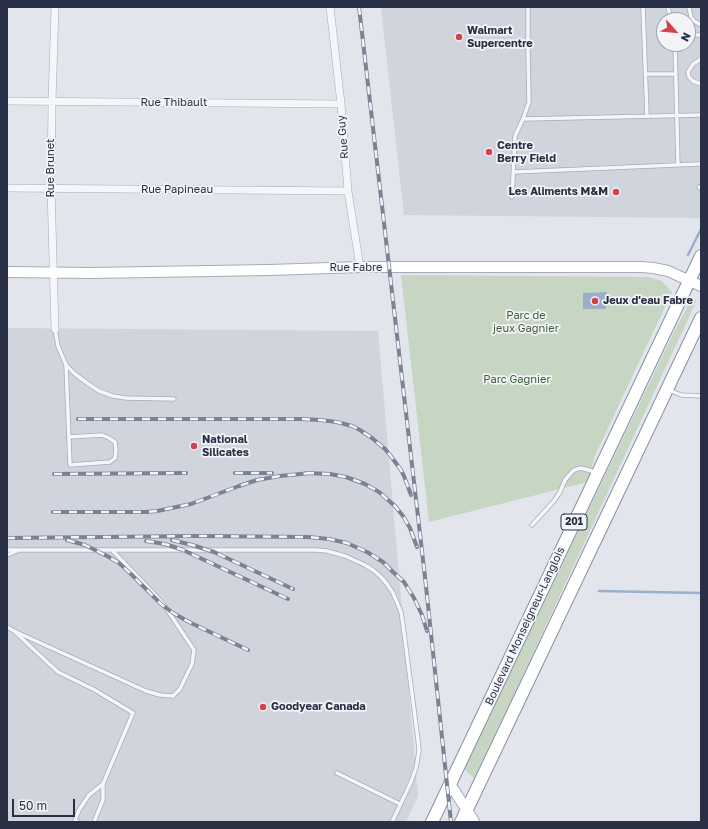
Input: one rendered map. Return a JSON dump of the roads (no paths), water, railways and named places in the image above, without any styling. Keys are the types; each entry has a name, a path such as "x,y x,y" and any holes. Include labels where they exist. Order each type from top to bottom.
{"highway":[{"name":"Boulevard Monseigneur-Langlois","path":"432,822 701,256"},
{"name":"201","path":"461,822 701,318"}],"street":[{"name":"Rue Brunet","path":"55,7 51,189 55,329"},
{"name":"Rue Guy","path":"330,7 341,104 348,191 360,268"},
{"name":"Rue Thibault","path":"7,101 341,104"},
{"name":"Rue Papineau","path":"7,188 348,191"},
{"name":"Rue Fabre","path":"7,272 254,271 360,268 648,268 668,271 701,286"},
{"path":"450,784 474,822"}],"lane":[{"path":"512,197 515,136 530,102 528,7"},
{"path":"643,7 647,116"},
{"path":"689,7 691,17 694,21 701,25"},
{"path":"675,52 678,165"},
{"path":"701,59 693,64 688,72 689,77 693,81 701,84"},
{"path":"646,74 676,74"},
{"path":"523,118 701,115"},
{"path":"514,172 700,164"},
{"path":"55,329 58,346 66,365 70,465 110,462 115,458 115,442 109,438 102,435 69,437"},
{"path":"66,365 86,383 99,391 113,396 126,398 174,399"},
{"path":"667,389 681,395 701,396"},
{"path":"532,525 554,501 568,476 574,470 580,468 598,474"},
{"path":"7,550 317,550 345,556 365,565 381,577 393,593 401,612 418,740 419,751 416,768 392,822"},
{"path":"7,555 21,550"},
{"path":"14,632 146,691 160,695 173,696 180,689 192,664 194,650 160,600 112,550"},
{"path":"7,627 58,672 93,688 132,713 103,784 103,800 94,822"},
{"path":"337,773 400,804"},
{"path":"78,822 75,820 79,810 89,795 103,784"}],"water":[{"name":"Jeux d'eau Fabre","path":"607,292 606,309 583,309 583,293"}],"waterway":[{"path":"688,255 701,229"},
{"path":"599,591 701,593"}],"railway":[{"path":"359,7 425,577 451,822"},
{"path":"78,419 301,419 337,422 360,430 385,449 401,470 411,495"},
{"path":"54,474 186,473"},
{"path":"235,473 272,473"},
{"path":"306,473 330,474 346,477 365,484 379,492 395,506 403,516 410,528 417,547"},
{"path":"53,512 157,511 191,504 257,480 311,473"},
{"path":"7,538 196,536 308,537 329,539 347,543 367,552 383,562 404,582 422,615 427,631"},
{"path":"67,540 85,545 119,563 161,604 173,613 248,650"},
{"path":"172,540 214,552 293,589"},
{"path":"146,541 165,544 183,550 288,599"}],"place":[{"name":"Walmart Supercentre","path":"459,37"},
{"name":"Centre Berry Field","path":"489,152"},
{"name":"Les Aliments M&M","path":"616,192"},
{"name":"Jeux d'eau Fabre","path":"595,301"},
{"name":"National Silicates","path":"194,446"},
{"name":"Goodyear Canada","path":"263,707"}],"park label":[{"name":"Parc de jeux Gagnier","path":"526,322"},
{"name":"Parc Gagnier","path":"517,380"}]}
